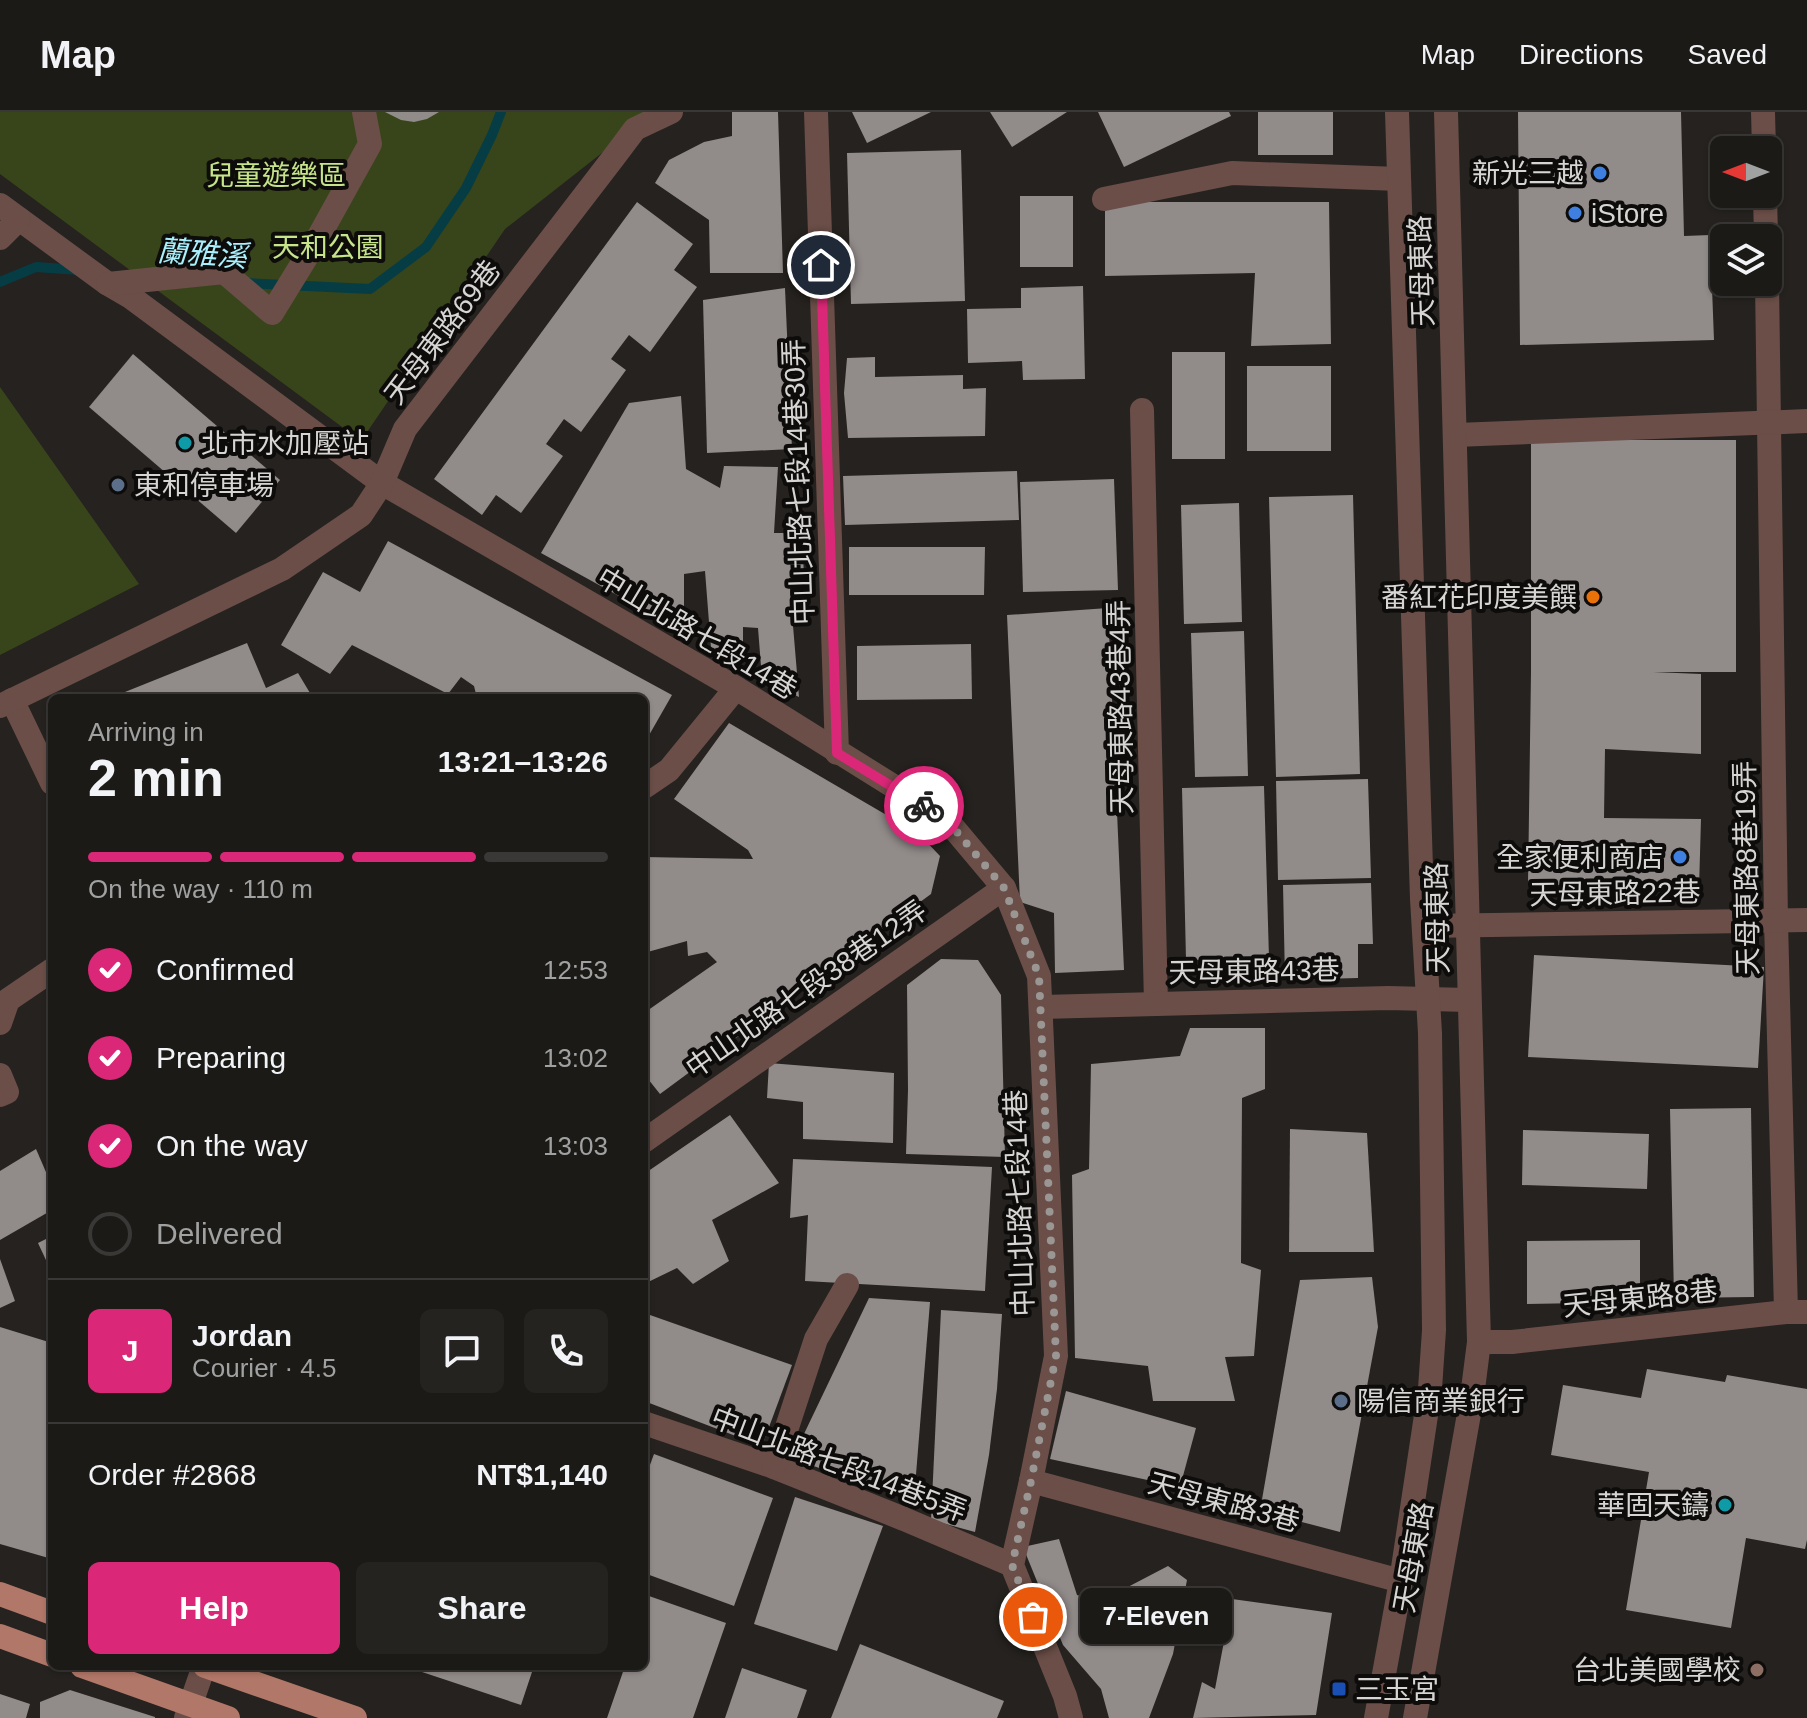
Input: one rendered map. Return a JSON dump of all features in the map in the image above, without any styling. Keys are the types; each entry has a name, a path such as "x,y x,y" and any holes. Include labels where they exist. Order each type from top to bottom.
{"main road":[{"path":"0,1594 48,1612"},
{"path":"0,1636 48,1654"},
{"path":"91,1670 188,1712 228,1718"},
{"path":"216,1670 355,1718"}],"street":[{"path":"108,284 224,272 272,313 370,144 364,112"},
{"name":"天母東路69巷","path":"6,703 282,569 361,515 382,483 405,429 635,129 671,112"},
{"name":"中山北路七段14巷30弄","path":"816,112 837,753"},
{"name":"天母東路","path":"1376,1718 1401,1581 1430,1389 1434,1330 1428,999 1397,112"},
{"name":"天母東路","path":"1415,1718 1479,1342 1446,112"},
{"path":"1763,112 1764,136"},
{"path":"1104,199 1232,173 1399,179"},
{"path":"0,238 10,212"},
{"name":"中山北路七段14巷","path":"10,212 382,483 736,688 946,819 1004,888 1039,976 1056,1356 1012,1565"},
{"name":"天母東路8巷19弄","path":"1767,296 1776,921 1796,1312"},
{"name":"天母東路43巷4弄","path":"1142,410 1156,1004"},
{"path":"1456,435 1807,421"},
{"path":"648,784 669,770 736,688"},
{"path":"6,703 48,776"},
{"name":"中山北路七段38巷12弄","path":"648,1138 1004,888"},
{"name":"天母東路22巷","path":"1424,926 1807,920"},
{"path":"0,1023 8,1000 48,973"},
{"name":"天母東路43巷","path":"1042,1007 1469,1000"},
{"path":"0,1075 7,1092 0,1095"},
{"path":"774,1467 816,1339 847,1285"},
{"name":"天母東路8巷","path":"1479,1342 1512,1342 1796,1312"},
{"name":"中山北路七段14巷5弄","path":"648,1424 774,1467 1012,1565"},
{"name":"天母東路3巷","path":"1031,1481 1401,1581"},
{"path":"1012,1565 1071,1718"},
{"path":"188,1712 203,1670"}],"green space":[{"name":"天和公園","path":"0,112 654,112 505,229 361,441 0,174"},
{"path":"0,387 139,584 0,655"}],"building":[{"path":"385,112 439,112 414,122"},
{"path":"732,112 778,112 783,273 710,273 709,220 655,183 669,160 704,142 732,136"},
{"path":"852,112 931,112 867,143"},
{"path":"990,112 1067,112 1012,147"},
{"path":"1098,112 1229,112 1231,116 1124,167"},
{"path":"1258,112 1333,112 1333,155 1258,155"},
{"name":"新光三越","path":"1518,112 1681,112 1684,236 1710,235 1714,340 1520,345"},
{"path":"961,150 965,301 851,304 847,153"},
{"path":"1020,196 1073,196 1073,267 1020,267"},
{"path":"637,202 693,244 674,270 697,287 650,352 629,335 611,359 626,370 581,432 564,419 546,444 563,456 521,513 496,495 482,515 434,479"},
{"path":"1105,202 1329,202 1331,344 1251,346 1255,273 1105,276"},
{"path":"1083,286 1085,379 1023,380 1022,361 968,363 967,309 1021,308 1021,288"},
{"path":"785,288 792,449 707,453 703,300"},
{"path":"1172,352 1225,352 1225,459 1172,459"},
{"name":"北市水加壓站","path":"133,354 280,480 236,533 89,407"},
{"path":"875,357 875,377 963,375 963,389 986,388 985,436 848,438 844,393 847,358"},
{"path":"1247,366 1331,366 1331,451 1247,451"},
{"path":"681,396 686,469 720,488 724,466 778,467 774,533 802,533 804,577 789,578 799,697 762,679 758,628 743,627 743,660 711,648 705,571 684,574 684,627 646,611 541,553 629,403"},
{"path":"1531,440 1736,440 1736,672 1653,672 1701,674 1701,754 1605,749 1604,818 1701,819 1699,889 1528,884"},
{"path":"1017,471 1019,520 845,525 843,476"},
{"path":"1114,479 1118,590 1023,592 1020,482"},
{"path":"1353,495 1360,774 1276,777 1269,497"},
{"path":"1239,503 1242,622 1184,624 1181,505"},
{"path":"388,541 672,695 648,737 648,694 476,694 474,686 461,677 448,694 352,645 330,674 281,645 323,572 360,592"},
{"path":"849,547 985,547 984,595 849,595"},
{"path":"1108,608 1124,970 1055,973 1054,913 1020,902 1007,615"},
{"path":"1244,631 1248,776 1195,777 1191,633"},
{"path":"247,643 266,688 298,673 311,694 120,694"},
{"path":"971,644 972,699 857,700 857,646"},
{"path":"729,723 919,834 940,856 931,894 660,1094 648,1079 648,1010 717,962 707,952 688,956 687,941 648,952 648,857 753,859 748,850 674,799"},
{"path":"1368,779 1371,878 1278,880 1276,781"},
{"path":"1264,786 1269,958 1186,960 1182,788"},
{"path":"1371,883 1373,944 1358,944 1358,978 1285,980 1283,885"},
{"path":"1534,955 1764,967 1758,1068 1528,1057"},
{"path":"941,959 978,960 1001,995 1005,1157 906,1154 907,985"},
{"path":"1190,1028 1265,1028 1265,1089 1242,1098 1241,1263 1261,1270 1254,1356 1225,1357 1235,1401 1153,1401 1148,1366 1075,1358 1072,1175 1089,1169 1091,1064 1180,1056"},
{"path":"769,1063 894,1073 893,1143 803,1139 803,1102 767,1098"},
{"path":"1751,1108 1754,1297 1674,1298 1670,1109"},
{"path":"730,1115 779,1183 712,1220 729,1261 693,1284 677,1268 648,1282 648,1171"},
{"path":"1290,1129 1367,1133 1374,1252 1289,1252"},
{"path":"1523,1130 1649,1134 1647,1189 1522,1185"},
{"path":"36,1149 48,1177 48,1212 0,1240 0,1171"},
{"path":"793,1159 992,1167 985,1291 805,1281 808,1215 790,1218"},
{"path":"48,1238 48,1264 38,1243"},
{"path":"1640,1240 1640,1302 1527,1304 1527,1241"},
{"path":"0,1259 15,1301 0,1308"},
{"path":"1372,1277 1378,1327 1340,1532 1260,1511 1300,1280"},
{"path":"869,1298 930,1302 914,1499 792,1459"},
{"path":"941,1310 1002,1314 989,1455 975,1532 931,1520"},
{"path":"650,1315 792,1365 762,1446 648,1403"},
{"path":"0,1327 48,1342 48,1558 0,1544"},
{"name":"華固天鑄","path":"1647,1369 1725,1382 1727,1375 1807,1389 1805,1549 1746,1538 1731,1628 1626,1610 1649,1472 1551,1455 1563,1385 1641,1398"},
{"path":"1066,1391 1196,1428 1180,1487 1050,1459"},
{"path":"654,1454 773,1498 734,1606 648,1574 648,1470"},
{"path":"795,1497 883,1526 837,1651 754,1624"},
{"path":"1059,1539 1077,1595 1101,1601 1168,1566 1187,1580 1173,1654 1149,1718 1109,1718 1101,1689 1063,1645 1023,1547"},
{"path":"649,1596 726,1623 693,1718 607,1718 624,1670 648,1670"},
{"path":"1232,1599 1332,1613 1316,1715 1193,1718 1202,1682 1215,1689"},
{"path":"860,1644 1004,1701 997,1718 831,1718"},
{"path":"742,1668 807,1690 797,1718 725,1718"},
{"path":"416,1670 533,1670 521,1705"},
{"path":"70,1690 155,1718 40,1718 40,1702"},
{"path":"0,1694 30,1704 26,1718 0,1718"}],"waterway":[{"name":"蘭雅溪","path":"246,283 370,289 426,247 466,188 501,112"},
{"name":"蘭雅溪","path":"0,282 36,267 79,270"}],"way so far":[{"path":"924,806 946,819 1004,888 1039,976 1056,1356 1012,1565 1033,1617"}],"place":[{"name":"新光三越","path":"1600,173"},
{"name":"iStore","path":"1575,213"},
{"name":"北市水加壓站","path":"185,443"},
{"name":"東和停車場","path":"118,485"},
{"name":"番紅花印度美饌","path":"1593,597"},
{"name":"全家便利商店","path":"1680,857"},
{"name":"陽信商業銀行","path":"1341,1401"},
{"name":"華固天鑄","path":"1725,1505"},
{"name":"7-Eleven","path":"1033,1617"},
{"name":"台北美國學校","path":"1757,1670"},
{"name":"三玉宮","path":"1339,1689"}],"route":[{"path":"821,265 837,753 924,806"}],"park label":[{"name":"兒童遊樂區","path":"276,175"}]}
